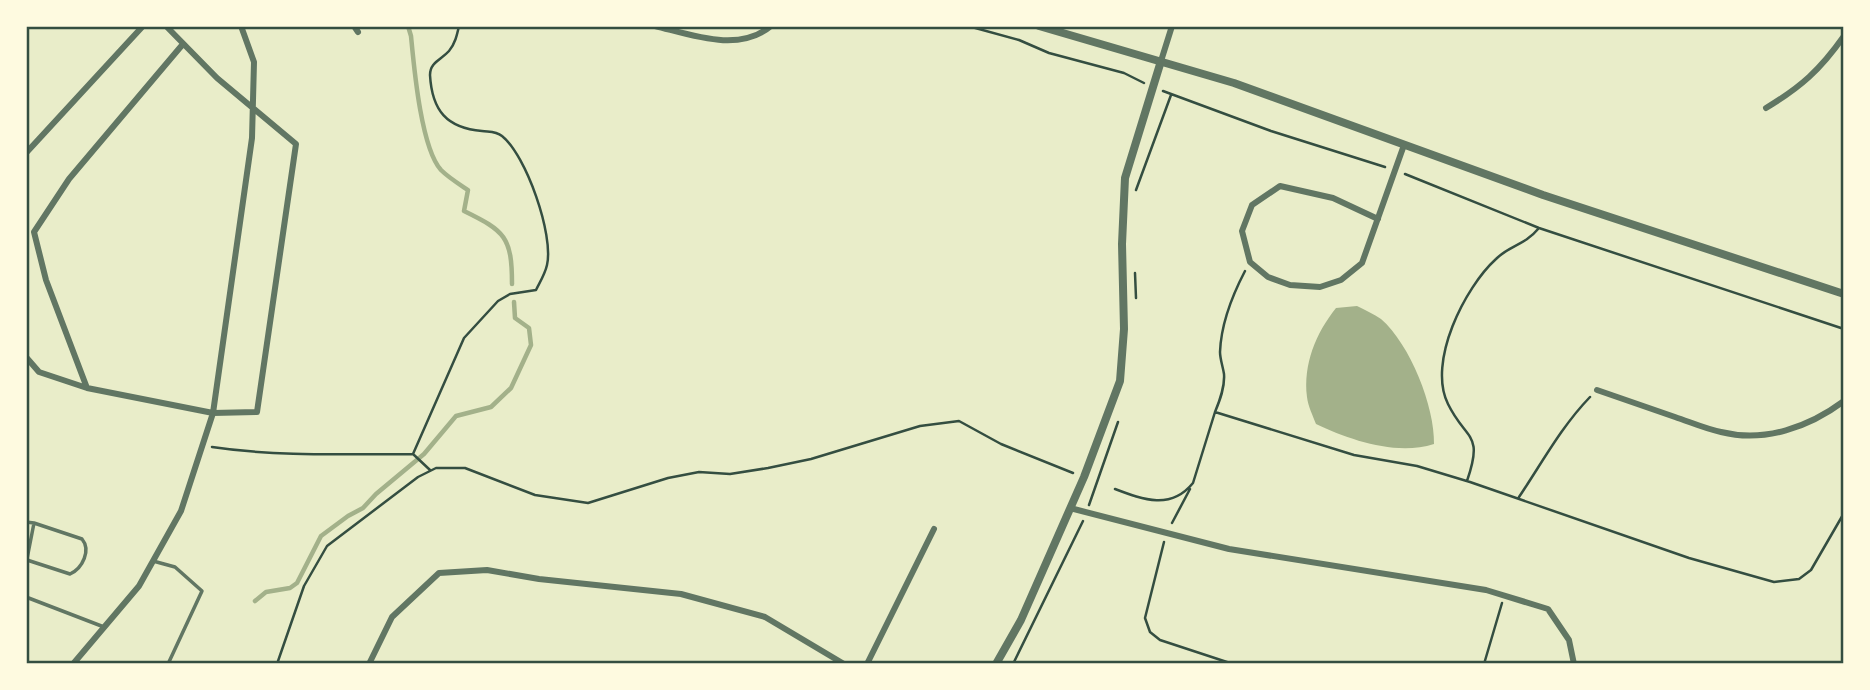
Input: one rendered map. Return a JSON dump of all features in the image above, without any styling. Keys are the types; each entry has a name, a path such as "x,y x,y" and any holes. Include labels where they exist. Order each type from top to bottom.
{"street":[{"path":"26,153 144,26"},
{"path":"26,357 39,372 87,388 213,413 257,412 296,144 253,108 166,26"},
{"path":"73,664 139,586 153,561 181,510 213,413 253,138 254,62 242,26"},
{"path":"655,26 730,42 761,35 771,26"},
{"path":"1039,26 1234,83 1543,195 1844,294"},
{"path":"996,664 1021,620 1070,508 1120,381 1124,329 1122,244 1125,178 1172,26"},
{"path":"1766,108 1795,91 1825,63 1844,36"},
{"path":"87,388 46,280 34,232 69,179 183,44"},
{"path":"1378,219 1333,198 1280,186 1252,205 1242,231 1250,262 1268,277 1290,285 1320,287 1341,281 1362,263 1396,171 1404,145"},
{"path":"1597,390 1721,433 1743,435 1786,431 1817,418 1844,401"},
{"path":"1070,508 1229,549 1486,590 1548,608 1569,640 1574,664"},
{"path":"867,664 934,530"},
{"path":"369,664 392,617 439,573 487,570 539,579 681,594 765,617 844,664"}],"lane":[{"path":"26,522 34,523 82,539 87,551 79,568 71,574 27,562 34,523"},
{"path":"153,561 176,567 202,591 167,664"},
{"path":"26,597 104,627"}],"path":[{"path":"413,454 464,338 498,301 510,293 536,290 548,264 548,239 534,193 511,143 499,133 457,126 443,117 436,105 430,73 433,64 449,50 459,26"},
{"path":"968,26 1018,40 1049,53 1124,73 1271,131 1396,171 1539,228 1844,329"},
{"path":"1467,481 1473,458 1472,437 1447,403 1441,381 1448,339 1460,310 1486,269 1499,256 1529,240 1539,228"},
{"path":"1233,664 1160,640 1150,632 1145,618 1167,533 1193,483 1222,392 1224,376 1220,352 1224,332 1236,291 1250,262"},
{"path":"1519,498 1574,413 1597,390"},
{"path":"1215,412 1354,456 1417,466 1467,481 1689,558 1774,582 1799,579 1811,570 1844,513"},
{"path":"277,664 304,586 327,546 418,477 444,466 466,468 535,495 588,503 631,492 668,478 699,472 730,474 789,464 920,426 959,421 1001,444 1073,473"},
{"path":"202,446 274,454 413,454 430,470"},
{"path":"1115,489 1153,500 1173,500 1193,483"},
{"path":"1484,664 1503,595"}],"shaded area":[{"path":"1357,306 1381,319 1392,330 1411,360 1430,412 1434,444 1389,447 1358,441 1316,424 1308,404 1306,385 1312,350 1322,328 1336,308"}],"waterway":[{"path":"408,26 420,106 434,159 444,173 468,190 464,211 489,224 503,237 510,256 512,284"},
{"path":"422,26 431,26"},
{"path":"255,601 266,592 290,588 297,583 321,536 363,508 424,454 456,416 491,407 511,388 531,345 529,328 515,318 514,302"}]}
